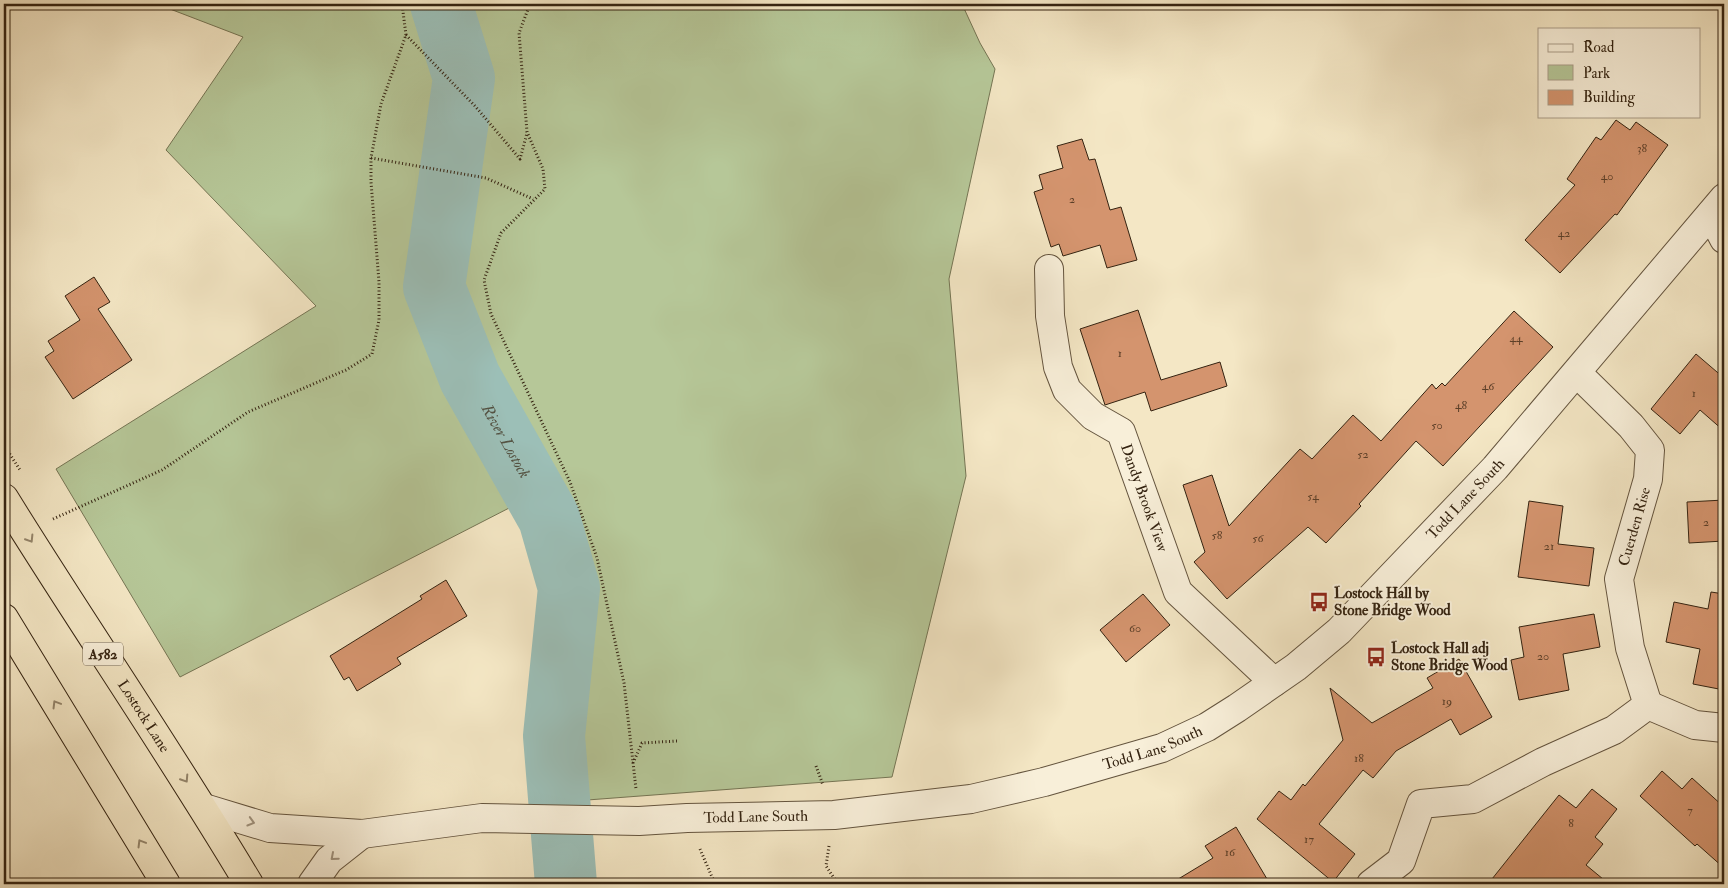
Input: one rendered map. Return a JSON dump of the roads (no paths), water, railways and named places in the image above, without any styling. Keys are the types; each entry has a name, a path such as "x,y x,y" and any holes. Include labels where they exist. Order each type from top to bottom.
{"highway":[{"name":"Lostock Lane","path":"4,498 59,587 204,808 249,884"},
{"path":"4,618 166,884"}],"street":[{"path":"1718,206 1724,239"},
{"name":"Todd Lane South","path":"204,808 270,828 362,834 482,818 639,821 687,818 834,815 971,800 1044,782 1162,748 1207,727 1296,667 1339,631 1495,468 1718,206"},
{"name":"Dandy Brook View","path":"1049,269 1050,316 1058,367 1067,390 1092,416 1121,432 1178,592 1274,682"},
{"name":"Cuerden Rise","path":"1577,373 1631,426 1650,450 1648,480 1619,579 1630,648 1648,706"},
{"path":"1370,884 1401,861 1421,804 1472,799 1543,762 1614,730 1648,706 1695,725 1724,728"},
{"path":"312,884 330,860 362,834"}],"waterway":[{"name":"River Lostock","path":"441,4 464,78 434,287 470,378 549,518 569,588 554,736 566,884"}],"place":[{"name":"Lostock Hall by Stone Bridge Wood","path":"1319,602"},
{"name":"Lostock Hall adj Stone Bridge Wood","path":"1376,657"}]}
